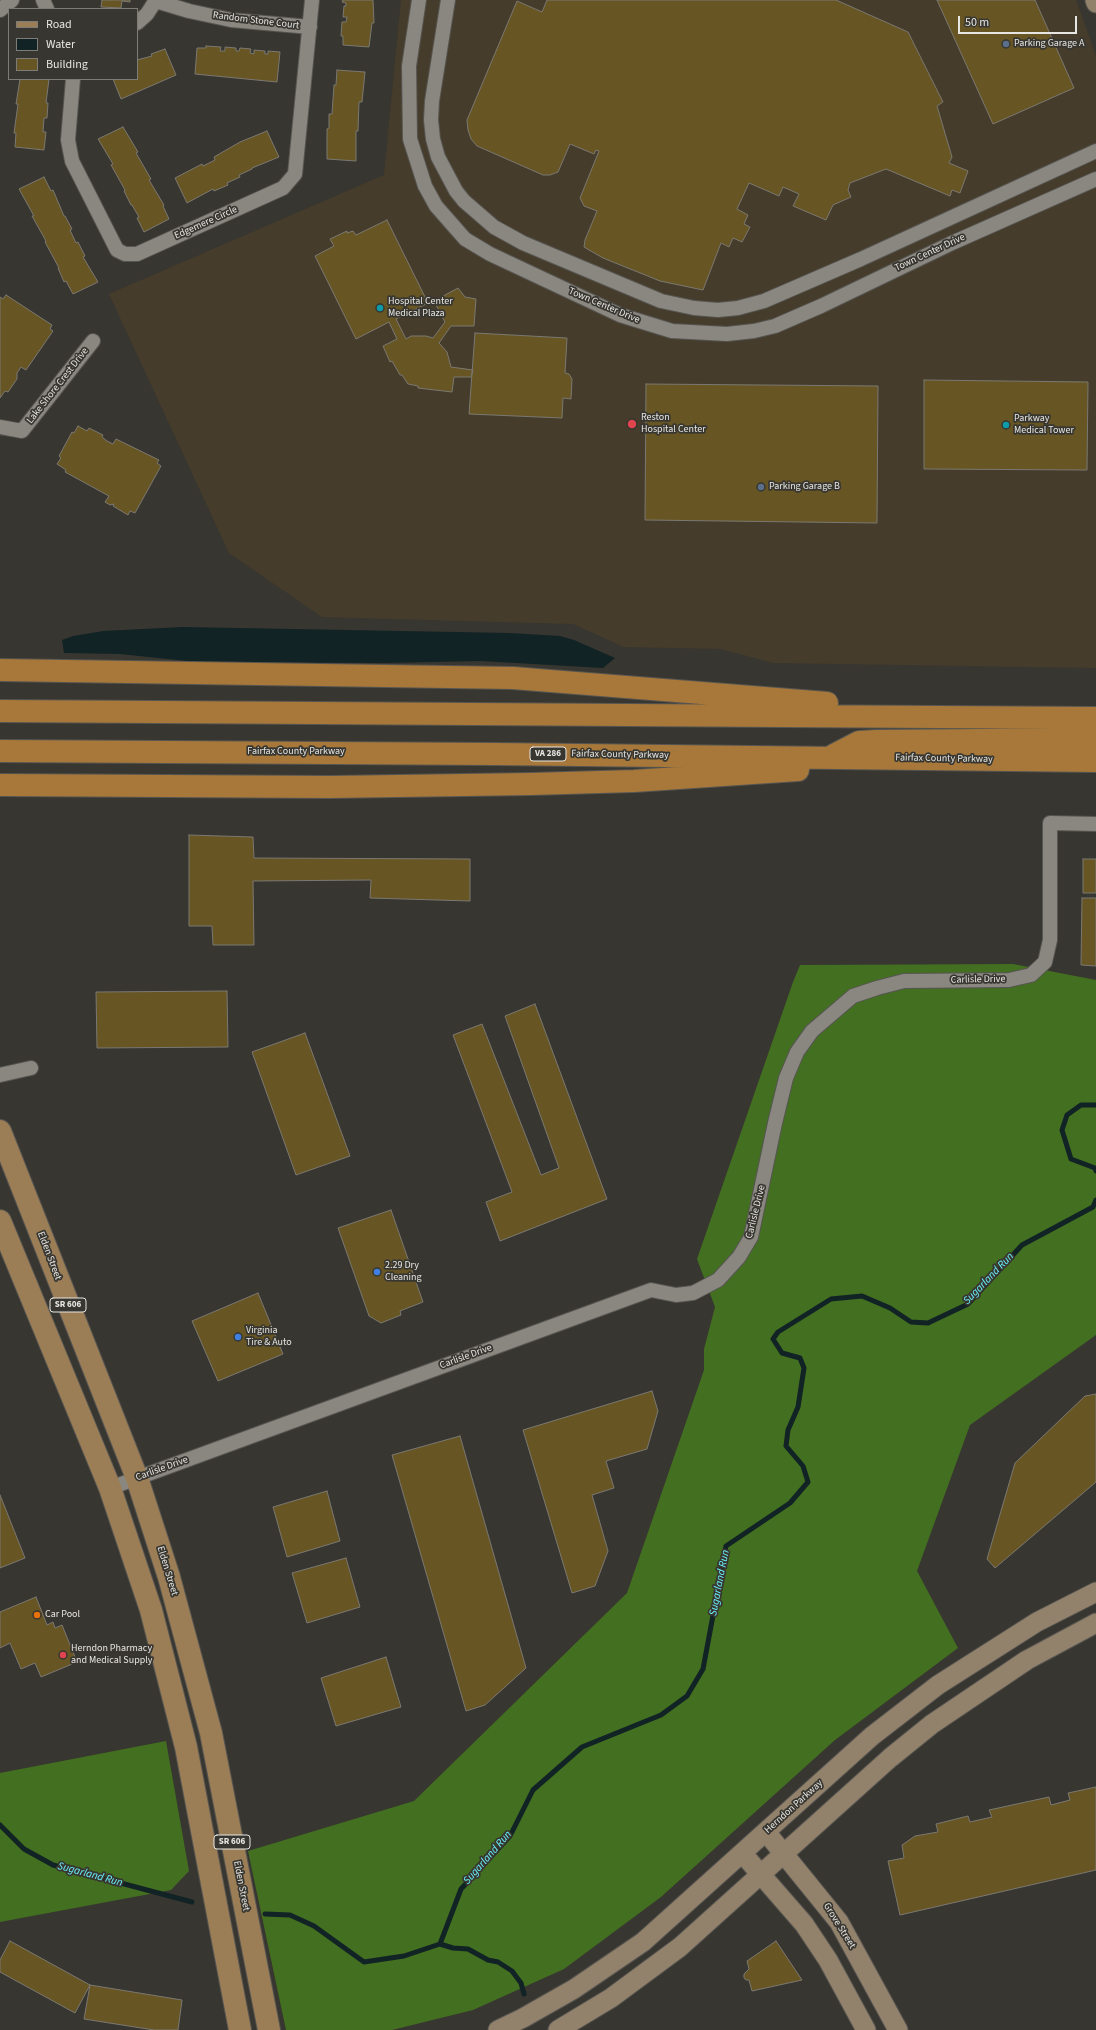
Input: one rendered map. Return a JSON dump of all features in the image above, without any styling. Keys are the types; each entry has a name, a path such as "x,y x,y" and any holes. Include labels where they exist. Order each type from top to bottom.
{"highway":[{"path":"0,670 513,678 593,683 984,718"},
{"path":"0,711 1096,718"},
{"path":"832,756 859,742 1096,739"},
{"name":"Fairfax County Parkway","path":"0,751 832,756 1096,761"},
{"path":"0,785 330,787 539,784 634,781 707,775 980,760"}],"main road":[{"path":"1095,0 1096,4"},
{"name":"Elden Street","path":"0,1131 137,1478 169,1577 211,1733 269,2030"},
{"name":"SR 606","path":"0,1221 110,1488 151,1610 186,1747 240,2030"},
{"name":"Herndon Parkway","path":"498,2030 523,2018 574,1989 637,1946 743,1854 872,1736 938,1685 1037,1622 1096,1592"},
{"path":"558,2030 590,2013 662,1962 762,1875 890,1758 943,1716 1027,1660 1096,1623"},
{"name":"Grove Street","path":"766,1832 839,1922 898,2030"},
{"path":"743,1854 812,1935 838,1978 866,2030"}],"street":[{"path":"0,10 12,0"},
{"path":"138,22 147,14 156,0"},
{"name":"Random Stone Court","path":"156,0 189,11 231,20 310,27"},
{"name":"Edgemere Circle","path":"73,80 68,140 72,160 117,250 125,254 137,254 283,188 295,174 312,0"},
{"name":"Town Center Drive","path":"419,0 409,66 410,139 421,174 436,206 465,239 490,254 620,315 672,331 727,334 754,331 775,326 821,306 952,243 1096,178"},
{"path":"448,0 432,101 431,120 433,139 438,157 456,191 472,209 494,227 523,243 661,301 694,308 718,310 738,308 764,301 861,259 1096,151"},
{"name":"Lake Shore Crest Drive","path":"0,427 22,432 93,341"},
{"name":"Carlisle Drive","path":"110,1488 651,1290 676,1295 693,1293 718,1280 739,1257 751,1237 786,1078 797,1052 812,1031 853,996 904,981 1009,980 1031,975 1045,962 1050,940 1050,823 1096,824"},
{"path":"0,1076 31,1068"}],"shaded area":[{"name":"Reston Hospital Center","path":"401,0 1076,0 1096,56 1096,668 773,663 721,649 624,647 573,624 322,617 229,553 109,294 384,175"}],"green space":[{"path":"1013,964 1096,980 1096,1335 970,1425 917,1571 958,1648 835,1740 661,1897 564,1969 473,2010 392,2030 286,2030 248,1851 414,1801 627,1593 704,1370 704,1349 715,1307 697,1259 800,965"},
{"path":"166,1741 189,1871 171,1890 0,1922 0,1773"}],"water":[{"path":"183,627 510,633 560,636 574,640 615,658 603,668 481,661 381,663 197,662 120,654 64,653 62,640 73,636 103,631"}],"building":[{"path":"102,0 130,0 130,2 122,1 121,8 101,7"},
{"path":"343,0 373,0 374,23 372,23 369,47 343,45 343,36 341,36 342,22 346,22 347,17 343,17 344,6 346,6 346,3 342,2"},
{"path":"547,0 836,0 908,32 943,102 937,106 952,157 949,163 968,171 960,193 952,190 950,196 886,169 850,183 848,190 851,197 833,205 826,220 793,206 799,194 783,187 779,196 749,183 737,209 748,215 744,224 750,227 742,242 733,238 729,247 721,243 703,290 660,281 603,258 584,247 585,240 597,211 584,206 580,198 599,151 596,150 594,154 570,144 558,172 550,175 543,175 477,146 471,139 468,130 467,120 517,1 542,12"},
{"name":"Parking Garage A","path":"937,0 1035,0 1074,88 993,124"},
{"path":"206,46 221,47 220,51 225,51 225,47 236,48 236,51 239,51 240,48 251,49 250,53 254,54 254,50 265,51 265,54 268,54 268,51 280,52 277,82 195,74 197,48 206,48"},
{"path":"165,49 176,75 121,99 113,80 138,80 138,60 152,56 151,54"},
{"path":"337,70 365,72 362,102 359,102 358,131 356,131 356,161 327,159 327,129 329,128 329,114 332,114 334,85 336,85"},
{"path":"20,80 49,80 46,103 48,103 47,118 44,118 43,132 46,132 44,150 15,147 16,133 14,133 18,104 16,104"},
{"path":"123,127 138,152 136,153 151,179 149,180 164,205 163,206 169,219 144,232 137,218 139,217 131,205 124,191 125,190 111,165 113,164 98,139"},
{"path":"267,131 279,157 239,175 240,177 227,183 228,185 214,191 213,189 187,203 175,178 202,164 203,166 215,160 214,157 240,142"},
{"path":"44,177 51,191 53,190 64,216 72,229 70,230 76,243 78,242 85,256 83,257 98,282 73,294 66,281 64,282 59,268 45,242 46,241 32,216 34,216 19,189"},
{"name":"Hospital Center Medical Plaza","path":"387,220 428,303 396,319 406,339 411,336 426,336 433,338 445,322 434,301 458,288 465,297 476,299 474,326 451,326 439,343 447,352 451,367 473,370 471,377 454,377 452,392 418,388 418,386 408,384 402,375 400,375 392,361 390,362 383,346 397,339 389,322 356,339 315,256 334,246 330,239 347,231 347,233 353,231 356,235"},
{"path":"6,295 52,325 50,329 53,331 26,370 21,367 17,373 17,379 8,392 5,391 0,398 0,297 3,299"},
{"name":"Hospital Center Medical Plaza","path":"475,333 567,338 565,373 569,374 572,379 571,399 563,398 562,418 469,414"},
{"name":"Parkway Medical Tower","path":"924,380 1088,382 1087,470 924,469"},
{"name":"Parking Garage B","path":"646,384 878,386 877,523 645,520"},
{"path":"78,426 87,431 89,428 103,435 102,437 113,444 116,439 159,460 157,463 161,466 135,513 130,511 128,515 113,506 114,504 110,505 105,502 109,496 65,472 66,470 57,464 61,458 59,456 72,432 74,433"},
{"path":"189,835 253,837 254,858 470,859 470,901 370,898 371,880 253,881 254,945 213,945 212,926 189,926"},
{"path":"1083,859 1096,859 1096,893 1083,893"},
{"path":"1082,898 1096,898 1096,966 1081,965"},
{"path":"227,991 228,1047 97,1048 96,992"},
{"path":"535,1004 607,1199 500,1241 486,1202 512,1192 453,1035 482,1024 541,1175 559,1168 505,1016"},
{"path":"305,1033 350,1156 296,1175 252,1052"},
{"path":"391,1210 423,1302 400,1311 401,1315 381,1323 369,1316 338,1228"},
{"name":"Virginia Tire & Auto","path":"258,1293 283,1354 218,1381 192,1321"},
{"path":"652,1391 658,1411 647,1449 606,1461 614,1488 592,1495 608,1551 595,1586 572,1593 523,1430"},
{"path":"1096,1394 1096,1482 995,1568 987,1559 1015,1463 1085,1396"},
{"path":"460,1436 526,1668 485,1705 466,1711 392,1455"},
{"path":"327,1491 340,1541 287,1557 273,1507"},
{"path":"0,1495 25,1558 0,1568"},
{"path":"346,1558 360,1607 307,1623 292,1573"},
{"path":"36,1597 47,1625 53,1622 55,1628 62,1625 77,1662 41,1677 35,1663 21,1669 10,1643 0,1648 0,1612"},
{"path":"386,1657 401,1707 336,1726 321,1678"},
{"path":"1096,1787 1096,1870 900,1915 888,1861 904,1858 902,1845 915,1836 938,1832 936,1824 968,1816 970,1822 992,1817 989,1810 1049,1797 1051,1805 1070,1800 1068,1793"},
{"path":"10,1941 90,1985 75,2013 0,1972 0,1960"},
{"path":"776,1941 802,1980 752,1991 749,1980 744,1978 744,1974 749,1969 747,1961"},
{"path":"90,1985 182,2000 178,2030 154,2030 84,2019"}],"waterway":[{"name":"Sugarland Run","path":"1096,1105 1081,1105 1067,1115 1062,1130 1071,1159 1095,1168 1096,1171"},
{"name":"Sugarland Run","path":"265,1914 290,1915 314,1926 364,1962 404,1956 440,1944 461,1889 510,1836 533,1790 582,1747 661,1715 687,1696 703,1669 726,1546 790,1503 808,1482 803,1466 786,1446 788,1430 798,1407 804,1368 800,1358 782,1353 773,1339 778,1332 831,1299 862,1296 890,1308 911,1322 928,1323 968,1304 1022,1245 1093,1207 1096,1200"},
{"name":"Sugarland Run","path":"0,1825 24,1849 53,1865 192,1902"},
{"path":"440,1944 453,1948 468,1949 488,1960 498,1962 512,1971 521,1983 524,1994"}],"place":[{"name":"Parking Garage A","path":"1006,44"},
{"name":"Hospital Center Medical Plaza","path":"380,308"},
{"name":"Reston Hospital Center","path":"632,424"},
{"name":"Parkway Medical Tower","path":"1006,425"},
{"name":"Parking Garage B","path":"761,487"},
{"name":"2.29 Dry Cleaning","path":"377,1272"},
{"name":"Virginia Tire & Auto","path":"238,1337"},
{"name":"Car Pool","path":"37,1615"},
{"name":"Herndon Pharmacy and Medical Supply","path":"63,1655"}]}
